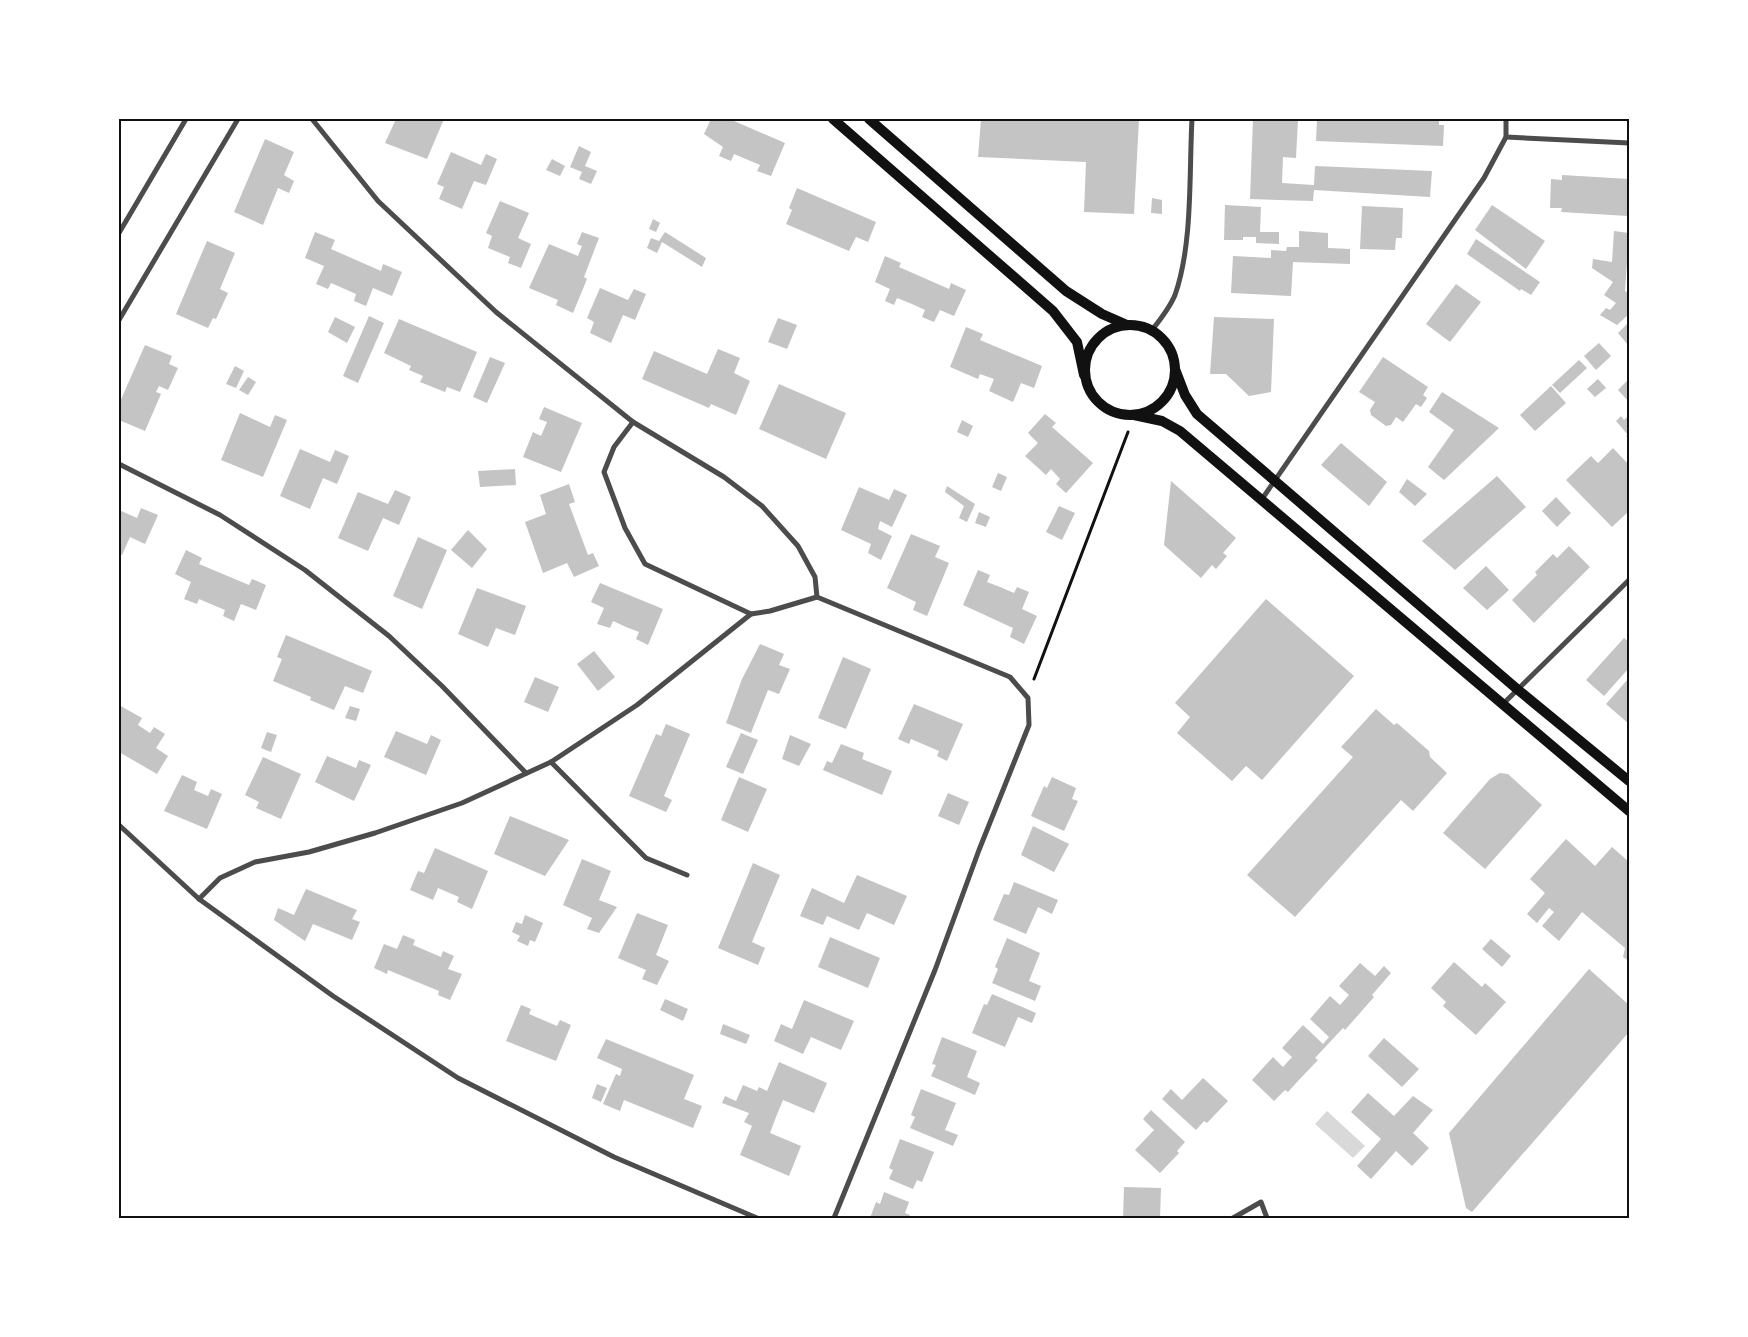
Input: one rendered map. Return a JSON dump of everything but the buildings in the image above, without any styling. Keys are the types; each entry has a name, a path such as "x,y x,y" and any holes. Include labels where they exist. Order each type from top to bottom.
{"main road":[{"path":"833,119 1053,311 1077,342 1088,389 1096,400 1107,409 1120,414 1162,421 1180,431 1629,811"},
{"path":"869,119 1066,291 1102,314 1127,325"},
{"path":"1084,375 1085,360 1091,346 1100,335 1113,328 1127,325 1140,326 1152,330 1168,346 1185,395 1197,414 1517,689 1629,781"},
{"path":"1134,415 1147,412 1159,404 1168,394 1173,382 1175,369"}],"street":[{"path":"119,233 186,119"},
{"path":"119,320 238,119"},
{"path":"312,119 378,201 496,312 633,422 724,477 762,506 798,546 816,577 817,597"},
{"path":"1152,330 1174,296 1181,272 1186,242 1192,119"},
{"path":"1262,499 1484,178 1506,137 1506,119"},
{"path":"1506,137 1629,143"},
{"path":"633,422 614,447 604,472 625,528 645,564 751,614"},
{"path":"119,464 220,515 305,570 389,636 442,686 526,774"},
{"path":"1502,705 1629,580"},
{"path":"199,899 220,878 255,862 310,852 375,833 462,803 551,762 636,705 751,614 770,611 817,597 1010,677 1028,698 1029,725 979,850 935,970 834,1218"},
{"path":"551,762 646,858 687,875"},
{"path":"119,825 199,899 333,996 458,1078 614,1157 757,1218"},
{"path":"1233,1218 1261,1202 1267,1218"}],"path":[{"path":"1028,698 1134,415"}],"shaded area":[{"path":"1327,1111 1365,1146 1353,1158 1315,1124"}]}
